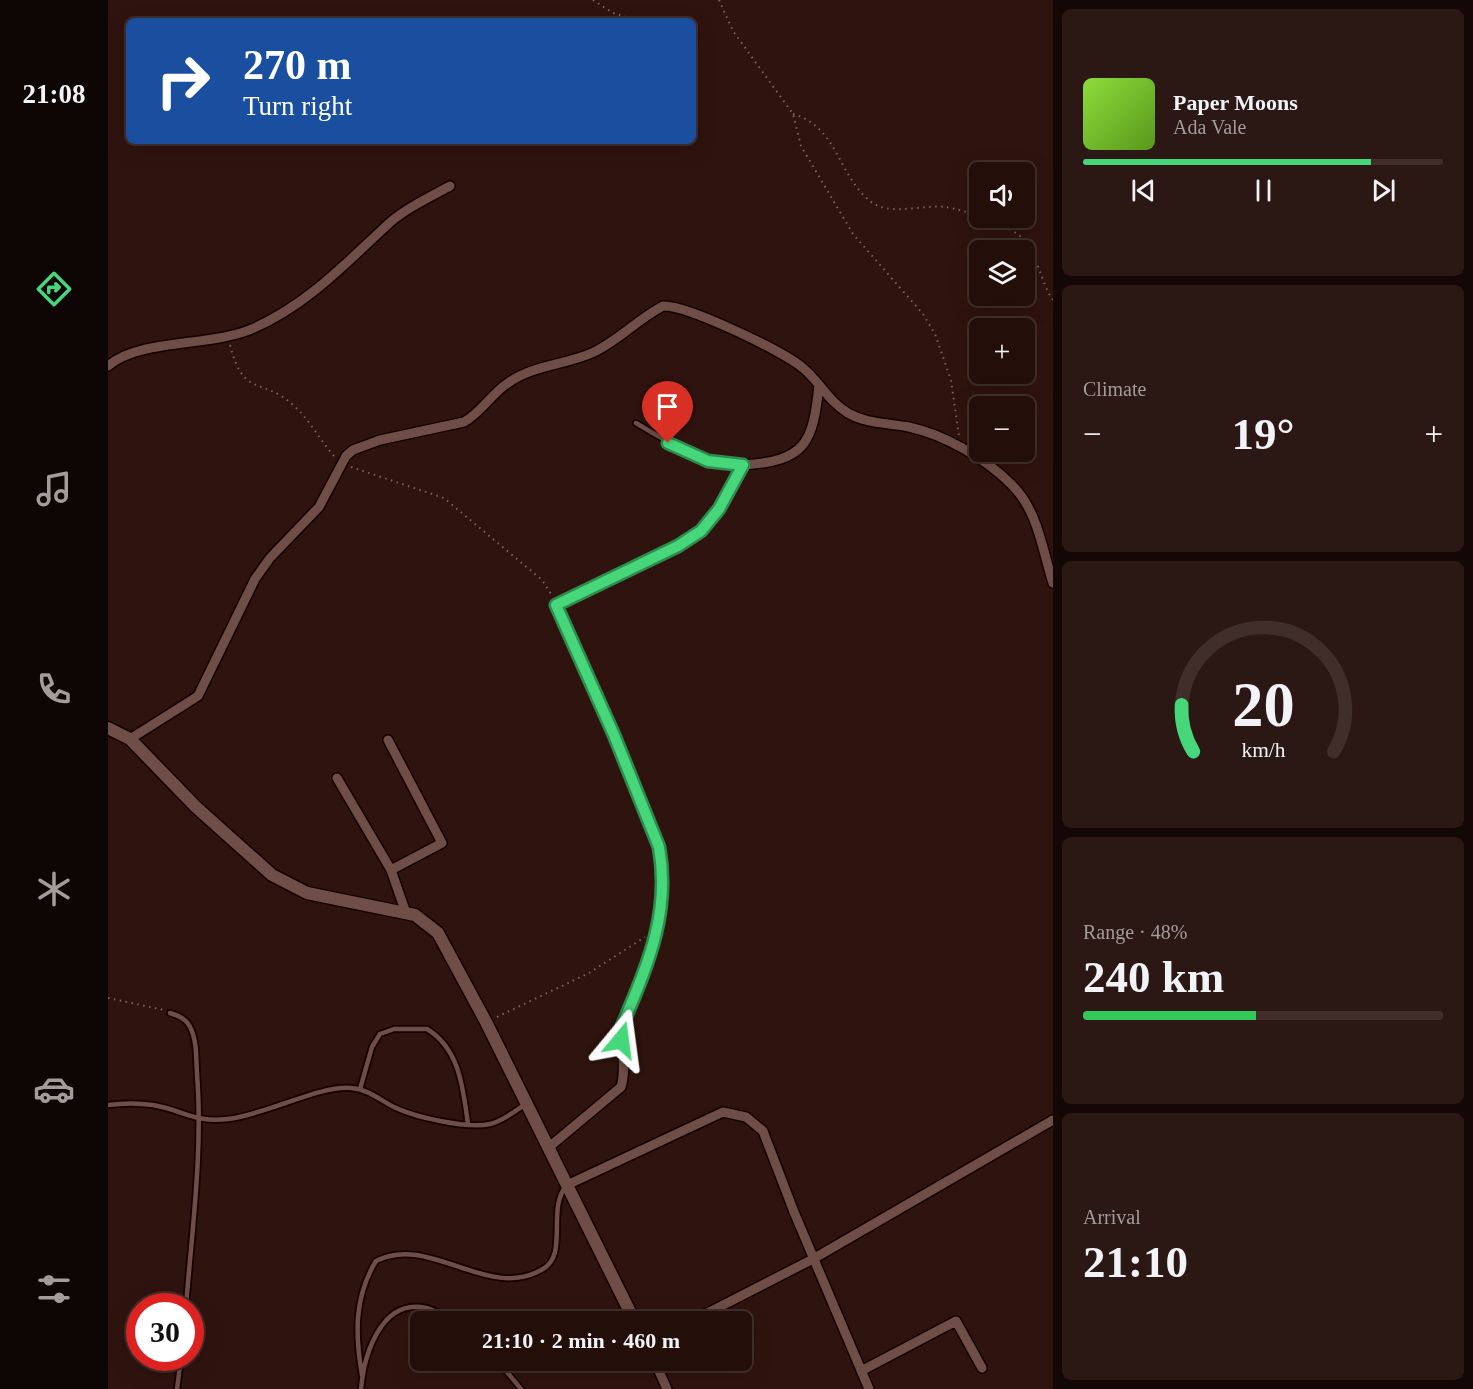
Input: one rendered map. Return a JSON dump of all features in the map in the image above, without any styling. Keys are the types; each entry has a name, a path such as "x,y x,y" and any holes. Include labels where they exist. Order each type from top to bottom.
{"street":[{"path":"108,366 132,353 251,330 300,302 338,273 393,220 450,186"},
{"path":"130,739 198,696 255,579 270,558 319,507 340,463 353,450 380,440 464,422 474,416 495,393 513,380 591,353 611,343 663,306 678,308 761,342 801,366 846,412 862,420 919,430 959,446 1002,475 1022,497 1042,540 1053,583"},
{"path":"548,1148 621,1087 624,1075 622,1026 659,927 661,861 659,847 614,735 556,605 678,546 701,531 719,509 743,465 772,462 802,447 814,426 819,385"},
{"path":"108,728 130,739 196,807 272,875 307,893 406,913 423,919 438,933 486,1022 630,1311"},
{"path":"388,740 442,843 391,870"},
{"path":"337,778 391,870 406,913"},
{"path":"567,1185 710,1116 733,1112 746,1117 763,1131 813,1258 869,1389"},
{"path":"711,1311 813,1258 1053,1120"},
{"path":"861,1371 956,1321 982,1368"},
{"path":"659,1371 667,1389"}],"lane":[{"path":"636,423 691,454 723,464 743,465"},
{"path":"170,1012 183,1018 191,1026 195,1038 200,1120 187,1293"},
{"path":"360,1089 372,1047 380,1034 394,1029 427,1029 446,1044 458,1068 463,1084 468,1124"},
{"path":"108,1105 152,1105 200,1120 250,1115 338,1088 360,1089 404,1112 468,1124 492,1123 526,1104"},
{"path":"361,1389 362,1375 356,1325 365,1278 376,1261 402,1253 417,1254 471,1272 512,1278 543,1270 555,1257 558,1198 567,1185"},
{"path":"362,1375 378,1330 399,1310 426,1308 432,1311"},
{"path":"177,1389 179,1371"},
{"path":"506,1371 521,1389"}],"path":[{"path":"593,0 613,13 629,18"},
{"path":"719,0 734,31 793,114 801,146 838,212 853,234 922,314 935,334 944,353 957,405 959,446"},
{"path":"793,114 817,124 854,182 871,202 882,207 894,208 948,207 1008,227 1026,244 1053,300"},
{"path":"228,336 243,377 252,385 274,390 292,404 314,427 340,463 361,472 429,491 444,498 542,579 556,605"},
{"path":"486,1022 589,973 659,927"},
{"path":"108,998 170,1012"}],"route":[{"path":"621,1040 622,1026 652,952 659,927 661,861 659,847 614,735 556,605 678,546 701,531 719,509 743,465 708,461 668,443"}]}
